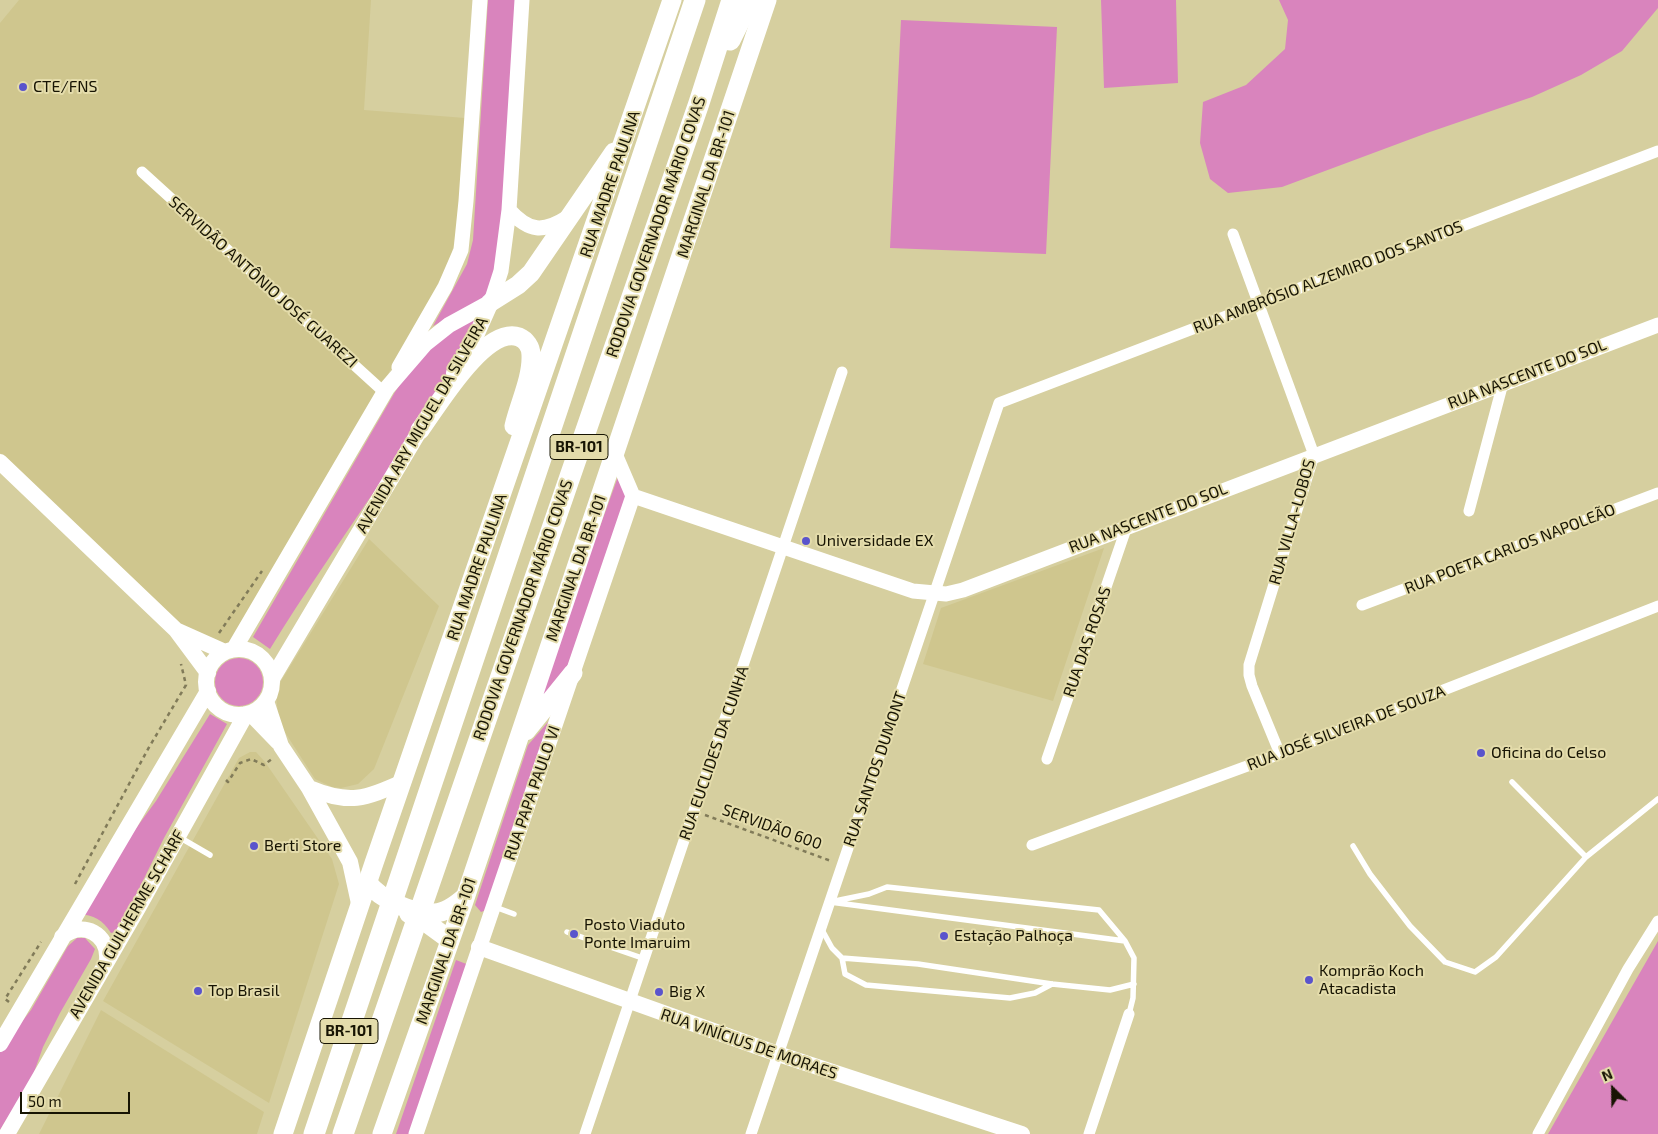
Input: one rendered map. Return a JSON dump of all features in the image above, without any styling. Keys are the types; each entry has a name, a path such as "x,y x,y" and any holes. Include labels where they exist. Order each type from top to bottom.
{"highway":[{"path":"656,119 680,0"},
{"name":"RODOVIA GOVERNADOR MÁRIO COVAS","path":"314,1134 695,0"},
{"name":"RODOVIA GOVERNADOR MÁRIO COVAS","path":"343,1134 409,938 699,103 732,0"},
{"path":"699,103 750,0"}],"main road":[{"name":"RUA MADRE PAULINA","path":"283,1134 672,0"},
{"name":"MARGINAL DA BR-101","path":"382,1134 518,741 767,0"},
{"path":"229,651 277,578 386,390 425,344 449,325 491,302 531,273 573,214 630,126"},
{"name":"AVENIDA ARY MIGUEL DA SILVEIRA","path":"272,679 475,338 491,302"},
{"path":"420,430 460,376 484,348 500,338 510,335 520,338 529,346 531,366 503,473 504,491"},
{"path":"0,462 176,630 208,673"},
{"path":"176,630 229,651"},
{"path":"0,1044 21,1010 54,936 208,692 208,673 217,657 229,651 245,649 255,653 264,660 270,669 272,679 270,694 266,701 248,713 236,714 218,707 208,692"},
{"path":"518,741 572,673"},
{"path":"266,701 281,746"},
{"path":"248,713 281,746 309,788 350,862 360,908 370,905 398,910 424,921 450,940"},
{"name":"AVENIDA GUILHERME SCHARF","path":"7,1134 248,713"},
{"path":"309,788 332,797 348,799 379,792 403,782"},
{"path":"368,883 385,898 400,906 434,913 444,911 465,897"},
{"path":"54,936 74,930 87,929 94,931 104,940 107,960"},
{"name":"RUA VINÍCIUS DE MORAES","path":"479,948 778,1054 1022,1134"}],"street":[{"path":"386,390 445,287 461,250 480,0"},
{"name":"AVENIDA ARY MIGUEL DA SILVEIRA","path":"491,302 501,271 509,210 522,0"},
{"name":"RUA AMBRÓSIO ALZEMIRO DOS SANTOS","path":"999,403 1658,151"},
{"name":"SERVIDÃO ANTÔNIO JOSÉ GUAREZI","path":"142,172 386,390"},
{"path":"509,210 524,224 537,228 557,224 573,214"},
{"name":"RUA VILLA-LOBOS","path":"1233,234 1314,455 1249,665 1252,686 1280,754"},
{"name":"RUA NASCENTE DO SOL","path":"633,496 913,591 946,594 963,590 1503,383 1657,327"},
{"name":"RUA EUCLIDES DA CUNHA","path":"585,1134 842,372"},
{"path":"1469,511 1503,383"},
{"name":"RUA SANTOS DUMONT","path":"751,1134 999,403"},
{"path":"615,454 633,496"},
{"name":"RUA POETA CARLOS NAPOLEÃO","path":"1362,605 1658,493"},
{"name":"RUA PAPA PAULO VI","path":"416,1134 633,496"},
{"name":"RUA DAS ROSAS","path":"1046,759 1127,526"},
{"name":"RUA JOSÉ SILVEIRA DE SOUZA","path":"1032,844 1280,754 1658,606"},
{"path":"1538,1134 1628,969 1658,922"},
{"path":"1089,1134 1129,1014"}],"lane":[{"path":"1512,782 1586,857"},
{"path":"1353,846 1370,874 1417,933 1445,962 1475,972 1496,957 1586,857 1658,799"},
{"path":"177,836 210,855"},
{"path":"830,902 869,894 886,887 1099,910 1125,941 1134,958 1134,984 1129,1014"},
{"path":"830,902 1125,941"},
{"path":"493,906 514,914"},
{"path":"821,928 832,948 842,958 845,974 866,985 1010,998 1035,993 1052,984"},
{"path":"568,932 645,959"},
{"path":"842,958 918,964 1052,984 1110,990 1134,984"}],"path":[{"path":"217,636 260,570 277,578"},
{"path":"73,888 148,749 186,684 180,660"},
{"name":"SERVIDÃO 600","path":"694,811 749,829 842,866"},
{"path":"21,1010 5,999 27,961 54,936"}],"shaded area":[{"path":"19,0 371,0 364,110 465,118 458,225 450,262 382,385 229,644 225,645 180,624 0,453 0,23"},
{"path":"488,0 518,0 504,212 489,297 433,326 467,264 473,240"},
{"path":"1101,0 1176,0 1178,83 1104,88"},
{"path":"1279,0 1658,0 1658,8 1622,51 1581,75 1532,97 1427,133 1282,187 1228,193 1210,179 1200,143 1203,102 1246,85 1285,49 1288,20"},
{"path":"901,20 1057,27 1046,254 890,248"},
{"path":"483,311 435,399 270,649 253,637 395,392 417,359 438,340"},
{"path":"619,474 628,500 568,665 535,706"},
{"path":"369,539 439,606 374,769 358,784 341,788 332,787 315,779 279,723 276,695 281,681"},
{"path":"1104,548 1053,701 923,664 941,608"},
{"path":"239,658 248,660 256,665 261,673 263,682 261,691 256,699 248,704 239,706 230,704 222,699 217,691 215,682 217,673 222,665 230,660"},
{"path":"210,714 227,724 164,838 118,931 111,933 98,919 78,914 120,850 156,801"},
{"path":"555,714 489,909 481,912 475,905 528,745"},
{"path":"250,752 256,752 265,762 332,859 339,884 269,1103 103,1001 239,758"},
{"path":"77,938 85,938 95,949 91,959 43,1047 32,1078 0,1130 0,1050 31,1010 68,946"},
{"path":"1658,941 1658,1134 1548,1134"},
{"path":"456,960 469,965 411,1134 396,1134"},
{"path":"101,1010 264,1112 257,1134 39,1134"}],"place":[{"name":"CTE/FNS","path":"23,87"},
{"name":"Universidade EX","path":"806,541"},
{"name":"Oficina do Celso","path":"1481,753"},
{"name":"Berti Store","path":"254,846"},
{"name":"Posto Viaduto Ponte Imaruim","path":"574,934"},
{"name":"Estação Palhoça","path":"944,936"},
{"name":"Komprão Koch Atacadista","path":"1309,980"},
{"name":"Top Brasil","path":"198,991"},
{"name":"Big X","path":"659,992"}]}
